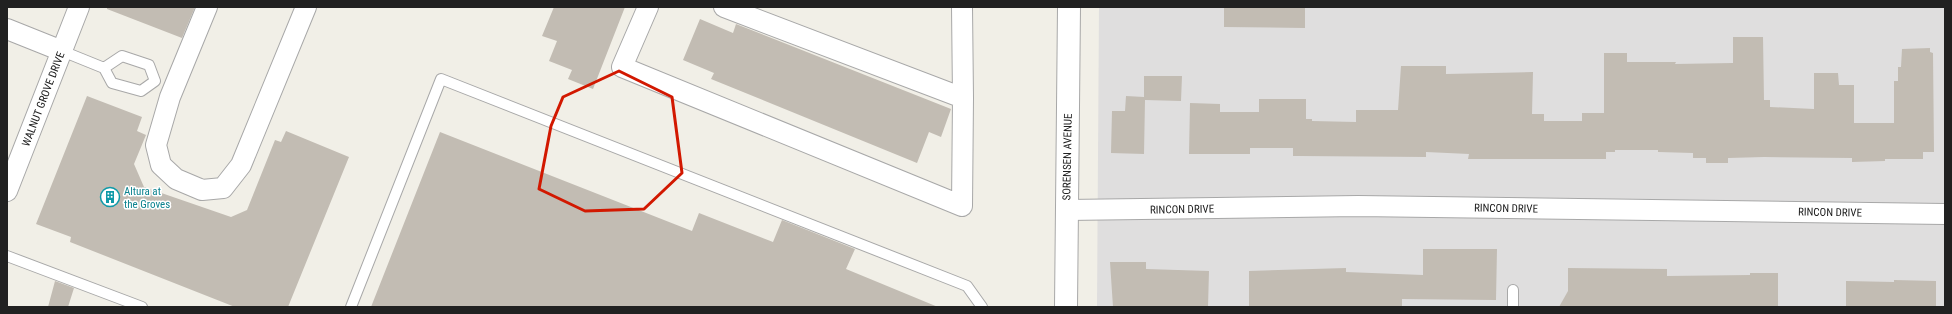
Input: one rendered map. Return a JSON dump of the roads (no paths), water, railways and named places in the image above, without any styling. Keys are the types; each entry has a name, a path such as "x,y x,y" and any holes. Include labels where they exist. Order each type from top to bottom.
{"street":[{"name":"WALNUT GROVE DRIVE","path":"7,191 79,7"},
{"path":"207,7 174,86 156,145 161,165 176,179 202,190 223,188 241,165 306,7"},
{"path":"648,7 622,67 962,206 962,7"},
{"path":"724,7 963,98"},
{"name":"SORENSEN AVENUE","path":"1066,307 1069,7"},
{"path":"7,29 62,51"},
{"name":"RINCON DRIVE","path":"1067,210 1358,206 1945,214"}],"lane":[{"path":"62,51 104,68 112,83 141,92 155,81"},
{"path":"104,68 122,56 149,65 155,81"},
{"path":"351,307 442,79 967,286 982,307"},
{"path":"155,81 174,86"},
{"path":"7,256 142,307"},
{"path":"1513,290 1513,307"}],"place":[{"name":"Altura at the Groves","path":"110,197"}]}
